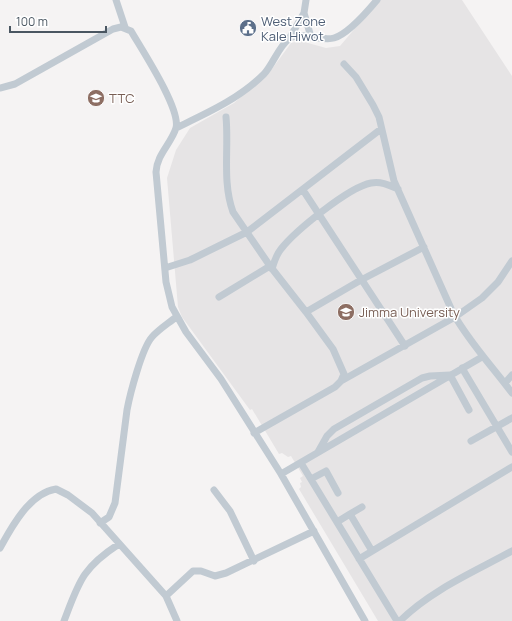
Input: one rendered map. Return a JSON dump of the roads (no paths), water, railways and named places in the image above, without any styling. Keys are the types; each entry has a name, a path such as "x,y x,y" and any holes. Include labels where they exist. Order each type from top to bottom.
{"street":[{"path":"116,0 125,27 131,31 169,98 177,119 176,128 157,164 165,268 169,299 176,317 221,379 281,474 365,621"},
{"path":"289,39 298,36 332,39 343,35 377,0"},
{"path":"176,128 231,101 264,73 289,39 304,13 307,1"},
{"path":"304,13 311,37"},
{"path":"0,88 15,84 113,29 125,27"},
{"path":"344,64 356,77 373,105 378,117 398,189 455,317 482,357 512,393"},
{"path":"226,117 229,202 233,212 271,267 306,312 341,364 344,374 341,381"},
{"path":"165,268 190,260 247,232 381,130"},
{"path":"219,297 271,267 280,250 318,214 354,190 371,183 384,183 398,189"},
{"path":"303,190 405,346"},
{"path":"306,312 361,280 424,247"},
{"path":"254,433 335,387 341,381 455,317 482,298 498,282 512,261"},
{"path":"100,523 109,517 115,503 127,410 130,395 145,351 151,337 176,317"},
{"path":"281,474 482,357"},
{"path":"462,368 512,452"},
{"path":"450,375 469,410"},
{"path":"318,452 327,436 334,429 422,378 450,375"},
{"path":"505,383 512,375"},
{"path":"471,441 512,418"},
{"path":"301,463 397,621"},
{"path":"359,559 512,467"},
{"path":"311,479 326,471 338,493"},
{"path":"0,548 14,525 29,505 40,494 48,490 56,490 68,495 92,513 166,596 177,621"},
{"path":"214,490 230,511 254,560"},
{"path":"337,522 362,507"},
{"path":"350,514 372,551"},
{"path":"166,596 193,571 201,571 215,576 226,573 314,531"},
{"path":"64,621 77,588 86,571 98,558 119,544"},
{"path":"400,621 428,596 512,551"}],"place":[{"name":"West Zone Kale Hiwot","path":"248,28"},
{"name":"TTC","path":"96,98"},
{"name":"Jimma University","path":"346,312"}]}
